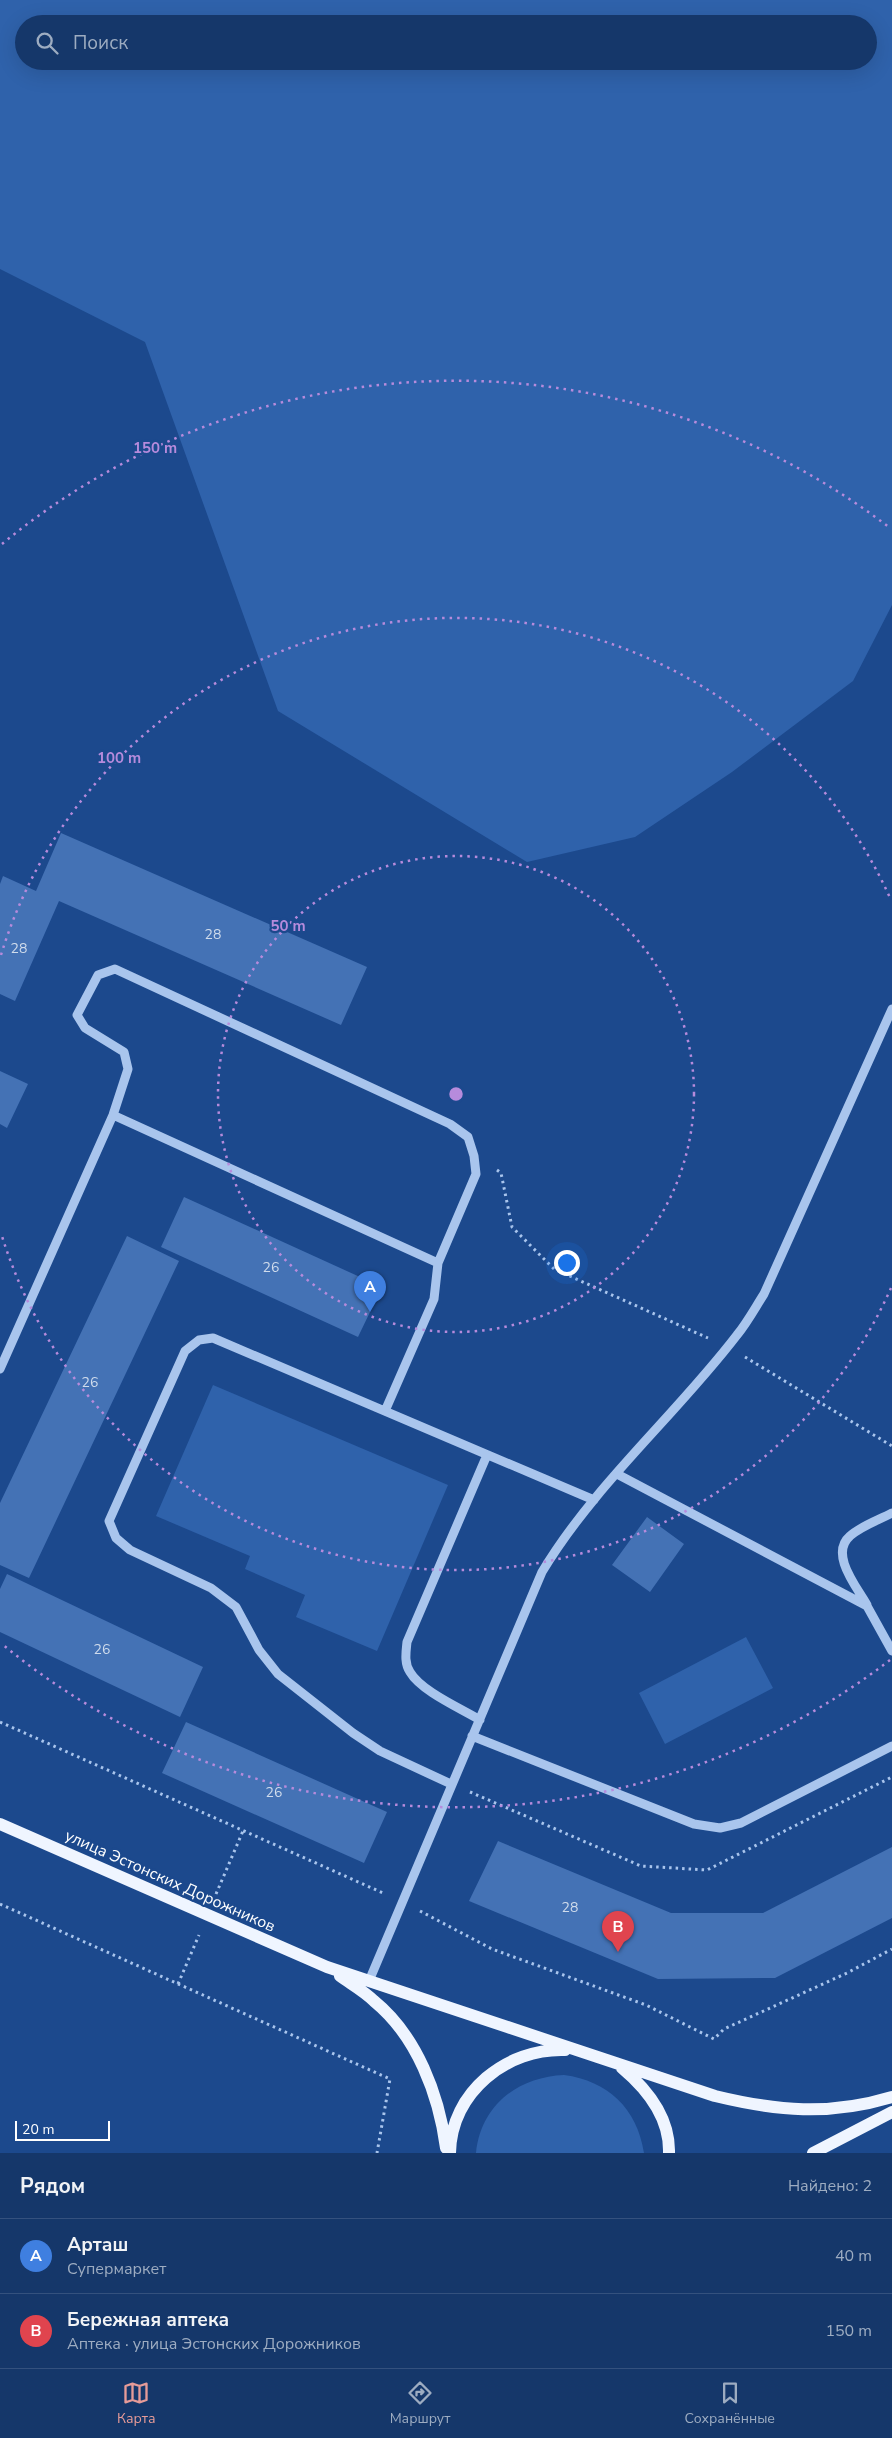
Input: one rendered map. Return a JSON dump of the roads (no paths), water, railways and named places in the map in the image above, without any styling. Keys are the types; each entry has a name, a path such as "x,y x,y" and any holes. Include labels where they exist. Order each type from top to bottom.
{"main road":[{"name":"улица Эстонских Дорожников","path":"0,1824 327,1967 474,2017 596,2055"},
{"name":"улица Эстонских Дорожников","path":"327,1967 375,2001 410,2041 433,2091 448,2153"},
{"path":"448,2153 454,2125 463,2105 476,2088 492,2072 510,2061 531,2053 552,2049 574,2050 596,2055 715,2096 780,2110 813,2110 852,2106 892,2097"},
{"path":"596,2055 625,2071 638,2081 654,2101 664,2124 670,2153"},
{"path":"813,2153 892,2112"}],"lane":[{"path":"0,1369 113,1115 128,1069 124,1052 85,1028 77,1015 98,975 115,969 450,1124 468,1137 476,1174 438,1263 434,1299 385,1411"},
{"path":"369,1981 542,1572 557,1547 594,1500 738,1335 764,1294 892,1009"},
{"path":"113,1115 438,1263"},
{"path":"451,1784 380,1751 278,1674 259,1650 236,1607 212,1588 130,1550 116,1538 109,1521 184,1351 199,1340 213,1338 594,1500"},
{"path":"480,1720 420,1684 409,1671 405,1657 408,1642 486,1455"},
{"path":"617,1474 867,1606"},
{"path":"892,1513 850,1536 842,1548 843,1561 892,1651"},
{"path":"472,1736 694,1824 720,1828 741,1824 892,1746"}],"place":[{"name":"Арташ","path":"370,1312"},
{"name":"Бережная аптека","path":"618,1952"}]}
